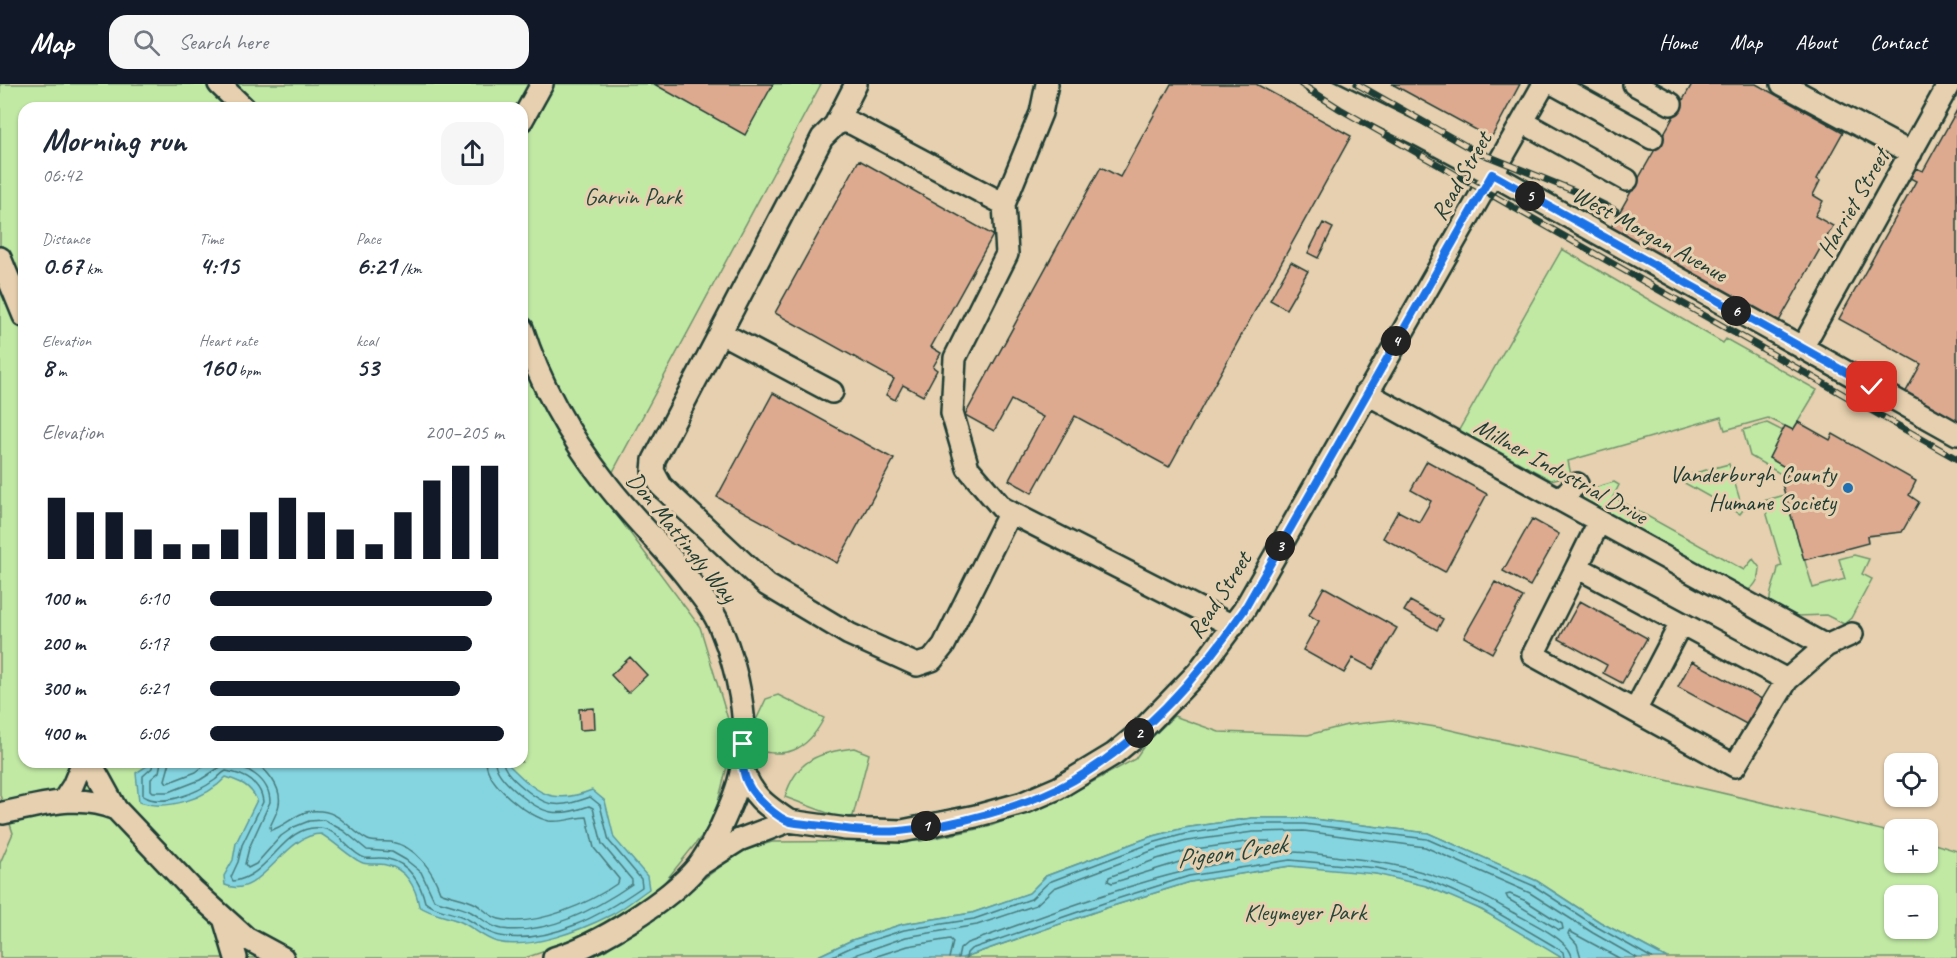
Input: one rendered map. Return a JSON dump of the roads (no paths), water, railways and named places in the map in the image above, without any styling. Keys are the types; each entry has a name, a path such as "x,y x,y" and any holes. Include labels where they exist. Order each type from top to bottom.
{"street":[{"path":"219,84 238,102"},
{"path":"528,109 542,84"},
{"path":"856,84 835,125 822,138 654,460 653,471 661,486 767,585 849,634 917,665 932,660 944,645 1010,512"},
{"path":"1047,84 1041,113 1004,204 1007,254 955,358 952,413 968,468 1002,508 1233,626"},
{"name":"West Morgan Avenue","path":"1316,84 1492,174 1957,435"},
{"name":"Read Street","path":"742,768 748,786 764,804 789,821 846,829 902,831 976,816 1023,803 1058,788 1114,754 1138,734 1198,672 1233,626 1544,84"},
{"path":"1554,84 1652,138"},
{"path":"1634,84 1671,104"},
{"path":"1782,84 1911,153"},
{"name":"Harriet Street","path":"1802,348 1949,84"},
{"path":"835,125 844,121 854,124 1004,204"},
{"path":"1523,122 1627,180"},
{"path":"0,258 18,302"},
{"path":"721,333 832,392"},
{"name":"Don Mattingly Way","path":"528,344 537,369 560,416 604,481 685,575 721,628 738,689 742,713 742,768 722,825 698,866 656,902 610,933 554,958"},
{"name":"Millner Industrial Drive","path":"1366,393 1599,522 1756,601 1826,646"},
{"path":"1559,499 1577,484"},
{"path":"1599,522 1533,655 1735,766 1787,680 1826,646 1852,634"},
{"path":"1577,567 1787,680"},
{"path":"1635,711 1681,623"},
{"path":"64,800 80,768"},
{"path":"93,768 116,808 193,890 246,938 283,958"},
{"path":"1,814 64,800 93,801 116,808"},
{"name":"Read Street","path":"698,866 740,840 789,821"},
{"path":"224,918 236,958"}],"water":[{"path":"144,768 512,768 544,793 565,797 592,790 605,801 614,838 647,876 649,889 616,912 585,927 540,941 510,944 492,940 461,922 424,909 419,906 409,880 399,870 386,865 366,864 358,861 321,834 307,837 295,844 250,884 238,887 225,885 224,876 233,860 236,843 257,800 251,791 245,785 226,777 208,791 186,801 162,805 150,804 139,802 136,773"},
{"name":"Pigeon Creek","path":"1252,818 1305,818 1428,833 1537,881 1600,922 1667,958 1562,958 1482,910 1426,886 1376,874 1290,866 1190,882 1106,908 962,958 814,958 852,940 903,924 972,913 1029,893 1046,876 1150,837 1184,828"}],"railway":[{"path":"1301,84 1340,109 1957,459"},
{"path":"1357,84 1473,150 1582,194 1616,211"}],"place":[{"name":"Vanderburgh County Humane Society","path":"1848,488"}],"park label":[{"name":"Garvin Park","path":"633,196"},
{"name":"Kleymeyer Park","path":"1305,912"}]}
